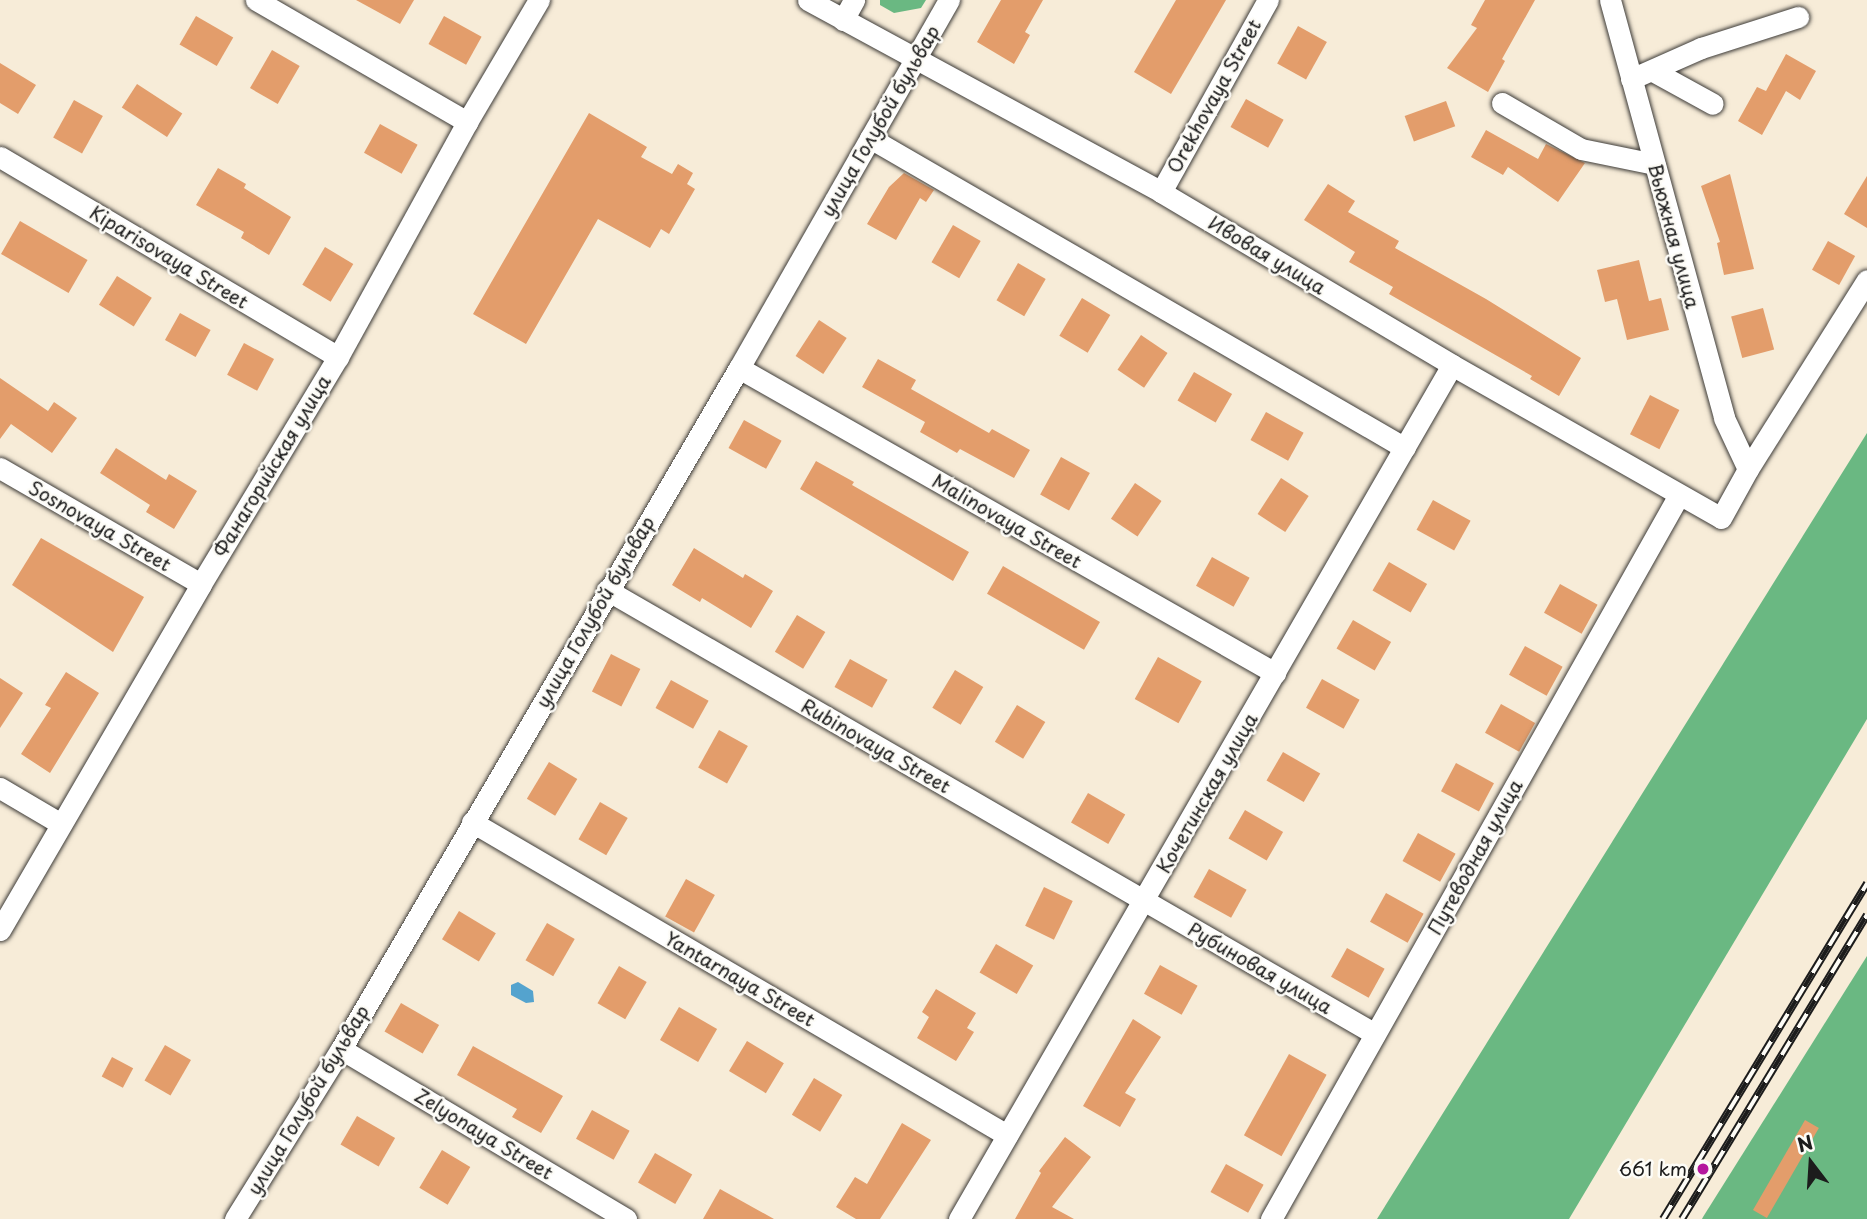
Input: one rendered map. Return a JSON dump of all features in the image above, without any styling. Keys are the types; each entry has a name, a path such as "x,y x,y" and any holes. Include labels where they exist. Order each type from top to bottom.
{"street":[{"path":"256,0 467,122"},
{"name":"Фанагорийская улица","path":"0,930 201,584 338,357 467,122 539,0"},
{"name":"Ивовая улица","path":"808,0 1161,192 1452,365 1721,518 1748,468"},
{"path":"843,20 854,0"},
{"name":"улица Голубой бульвар","path":"235,1219 341,1049 739,368 949,0"},
{"name":"Orekhovaya Street","path":"1161,192 1268,0"},
{"name":"Вьюжная улица","path":"1610,0 1724,418 1748,468"},
{"path":"1631,79 1701,48 1798,18"},
{"path":"1653,71 1713,104"},
{"path":"1502,103 1581,149 1654,164"},
{"path":"870,138 1405,447"},
{"name":"Kiparisovaya Street","path":"0,157 338,357"},
{"path":"1748,468 1867,280"},
{"name":"Кочетинская улица","path":"959,1219 1145,902 1452,365"},
{"name":"Malinovaya Street","path":"739,368 1275,673"},
{"name":"Sosnovaya Street","path":"0,468 201,584"},
{"name":"Путеводная улица","path":"1271,1219 1679,495"},
{"name":"Rubinovaya Street","path":"607,590 1145,902"},
{"path":"0,788 61,824"},
{"name":"Yantarnaya Street","path":"472,822 1007,1135"},
{"name":"Рубиновая улица","path":"1145,902 1375,1034"},
{"name":"Zelyonaya Street","path":"341,1049 626,1219"}],"green space":[{"path":"880,0 926,0 921,8 894,13 880,5"},
{"path":"1867,433 1867,719 1569,1219 1377,1219"},
{"path":"1867,956 1867,1219 1702,1219 1703,1217"}],"water":[{"path":"518,982 533,991 534,1002 526,1003 511,995 511,985"}],"building":[{"path":"356,0 414,0 400,24"},
{"path":"1001,0 1043,0 1025,32 1030,35 1014,64 977,42"},
{"path":"1176,0 1226,0 1171,94 1134,72"},
{"path":"1485,0 1535,0 1502,59 1505,61 1488,92 1447,68 1477,28 1471,25"},
{"path":"196,16 233,38 217,66 180,45"},
{"path":"444,16 482,37 466,65 428,44"},
{"path":"1298,26 1327,42 1306,80 1277,64"},
{"path":"272,50 300,66 278,104 250,88"},
{"path":"1786,54 1816,71 1800,100 1786,91 1762,135 1738,121 1757,87 1766,91"},
{"path":"0,63 36,85 18,114 0,103"},
{"path":"137,84 182,113 167,137 122,107"},
{"path":"1246,99 1284,120 1268,148 1230,127"},
{"path":"74,100 103,116 82,154 53,138"},
{"path":"1446,101 1455,126 1414,141 1405,116"},
{"path":"589,113 647,147 641,157 672,174 678,164 693,173 687,184 695,189 669,234 661,229 650,248 598,219 526,344 473,314"},
{"path":"380,124 418,145 402,174 364,153"},
{"path":"1486,130 1538,159 1546,144 1585,163 1558,202 1508,167 1503,175 1471,157"},
{"path":"218,168 246,184 244,188 291,217 269,255 241,238 244,232 196,205"},
{"path":"904,173 934,190 926,202 920,198 896,240 867,224 889,187"},
{"path":"1730,174 1754,269 1724,275 1717,243 1720,242 1701,186"},
{"path":"1867,176 1867,228 1844,214"},
{"path":"1328,184 1355,201 1348,212 1399,241 1395,248 1486,299 1581,358 1559,396 1530,379 1532,376 1389,294 1393,287 1349,262 1355,252 1304,220"},
{"path":"20,221 88,260 69,293 1,254"},
{"path":"953,225 981,241 959,278 932,262"},
{"path":"1828,241 1855,256 1839,285 1812,270"},
{"path":"325,247 353,264 331,302 302,285"},
{"path":"1639,260 1649,301 1661,298 1669,330 1627,340 1617,299 1605,302 1597,270"},
{"path":"1018,263 1046,279 1024,316 996,300"},
{"path":"117,276 152,298 134,327 99,305"},
{"path":"1082,298 1110,315 1088,353 1059,336"},
{"path":"1763,308 1774,350 1742,358 1731,317"},
{"path":"180,313 211,330 196,357 165,340"},
{"path":"819,320 847,338 823,374 796,356"},
{"path":"1141,335 1168,353 1144,388 1118,370"},
{"path":"244,343 274,359 257,391 227,375"},
{"path":"878,359 916,380 911,389 989,433 992,429 1030,450 1014,478 960,449 957,453 920,432 925,422 862,387"},
{"path":"1194,372 1232,394 1216,423 1178,401"},
{"path":"0,378 48,411 54,402 77,418 52,453 11,424 0,439"},
{"path":"1650,395 1679,410 1659,449 1630,434"},
{"path":"1266,412 1304,433 1288,461 1250,440"},
{"path":"744,420 782,441 766,469 728,448"},
{"path":"116,448 166,480 169,474 197,491 174,529 146,512 150,505 100,473"},
{"path":"1061,457 1090,473 1069,511 1040,495"},
{"path":"816,461 854,482 852,485 969,552 953,581 800,489"},
{"path":"1281,478 1309,496 1285,532 1258,514"},
{"path":"1135,483 1162,501 1137,537 1111,519"},
{"path":"1433,500 1471,521 1454,551 1417,530"},
{"path":"41,538 144,597 113,652 12,585"},
{"path":"694,548 743,578 745,574 773,591 751,628 702,598 700,602 672,585"},
{"path":"1212,557 1250,578 1234,607 1196,586"},
{"path":"1389,562 1427,584 1411,613 1372,591"},
{"path":"1003,566 1100,622 1084,650 987,594"},
{"path":"1560,584 1598,605 1582,634 1544,613"},
{"path":"797,615 825,632 803,669 775,652"},
{"path":"1353,620 1391,642 1375,671 1336,649"},
{"path":"1525,646 1563,667 1547,696 1509,675"},
{"path":"611,654 640,669 621,706 592,691"},
{"path":"1158,657 1202,681 1178,723 1135,699"},
{"path":"850,659 888,680 872,708 834,687"},
{"path":"955,670 983,687 961,725 932,708"},
{"path":"66,672 99,693 50,773 21,754 51,708 45,705"},
{"path":"0,678 23,693 0,728"},
{"path":"1322,679 1360,700 1344,729 1306,708"},
{"path":"671,680 709,701 693,729 655,708"},
{"path":"1501,704 1535,723 1519,752 1485,733"},
{"path":"1017,705 1045,722 1023,759 995,742"},
{"path":"719,730 748,746 727,784 698,768"},
{"path":"1283,752 1320,773 1304,802 1266,781"},
{"path":"549,762 577,779 555,816 527,799"},
{"path":"1456,763 1494,783 1479,811 1441,791"},
{"path":"1088,793 1125,814 1108,844 1071,822"},
{"path":"600,802 628,818 606,855 578,839"},
{"path":"1245,810 1283,832 1267,861 1228,839"},
{"path":"1418,833 1456,854 1440,882 1402,861"},
{"path":"1209,869 1247,890 1231,918 1193,897"},
{"path":"686,879 715,895 694,933 665,917"},
{"path":"1044,887 1073,901 1054,940 1025,926"},
{"path":"1386,893 1424,914 1408,943 1370,922"},
{"path":"459,911 496,933 479,961 442,939"},
{"path":"547,923 575,939 553,976 526,960"},
{"path":"996,944 1033,965 1017,994 980,973"},
{"path":"1347,948 1385,969 1369,998 1331,977"},
{"path":"1160,965 1198,986 1182,1015 1144,994"},
{"path":"619,966 647,982 625,1019 598,1003"},
{"path":"936,989 976,1013 967,1028 974,1032 956,1061 917,1038 929,1017 922,1012"},
{"path":"401,1003 439,1025 423,1054 385,1032"},
{"path":"679,1007 717,1029 698,1062 660,1040"},
{"path":"1133,1019 1161,1037 1125,1093 1136,1099 1120,1127 1083,1106"},
{"path":"747,1041 784,1063 766,1093 729,1071"},
{"path":"165,1045 191,1060 170,1096 144,1081"},
{"path":"473,1046 563,1096 541,1133 512,1117 517,1109 457,1075"},
{"path":"1289,1054 1327,1075 1282,1156 1244,1135"},
{"path":"112,1057 133,1068 123,1088 102,1076"},
{"path":"814,1078 842,1095 820,1132 792,1115"},
{"path":"592,1110 630,1131 614,1160 576,1139"},
{"path":"357,1116 395,1138 379,1167 340,1145"},
{"path":"1805,1120 1819,1128 1767,1218 1753,1210"},
{"path":"902,1123 931,1140 880,1219 856,1219 836,1207 855,1177 867,1184"},
{"path":"1065,1137 1091,1157 1052,1207 1074,1219 1015,1219 1041,1173 1039,1171"},
{"path":"442,1150 470,1167 448,1205 419,1188"},
{"path":"655,1153 692,1174 675,1204 638,1182"},
{"path":"1226,1164 1264,1185 1248,1213 1210,1192"},
{"path":"720,1189 774,1219 703,1219"}],"railway":[{"path":"1663,1219 1867,883"},
{"path":"1682,1219 1867,915"}],"place":[{"name":"661 km","path":"1703,1169"}]}
